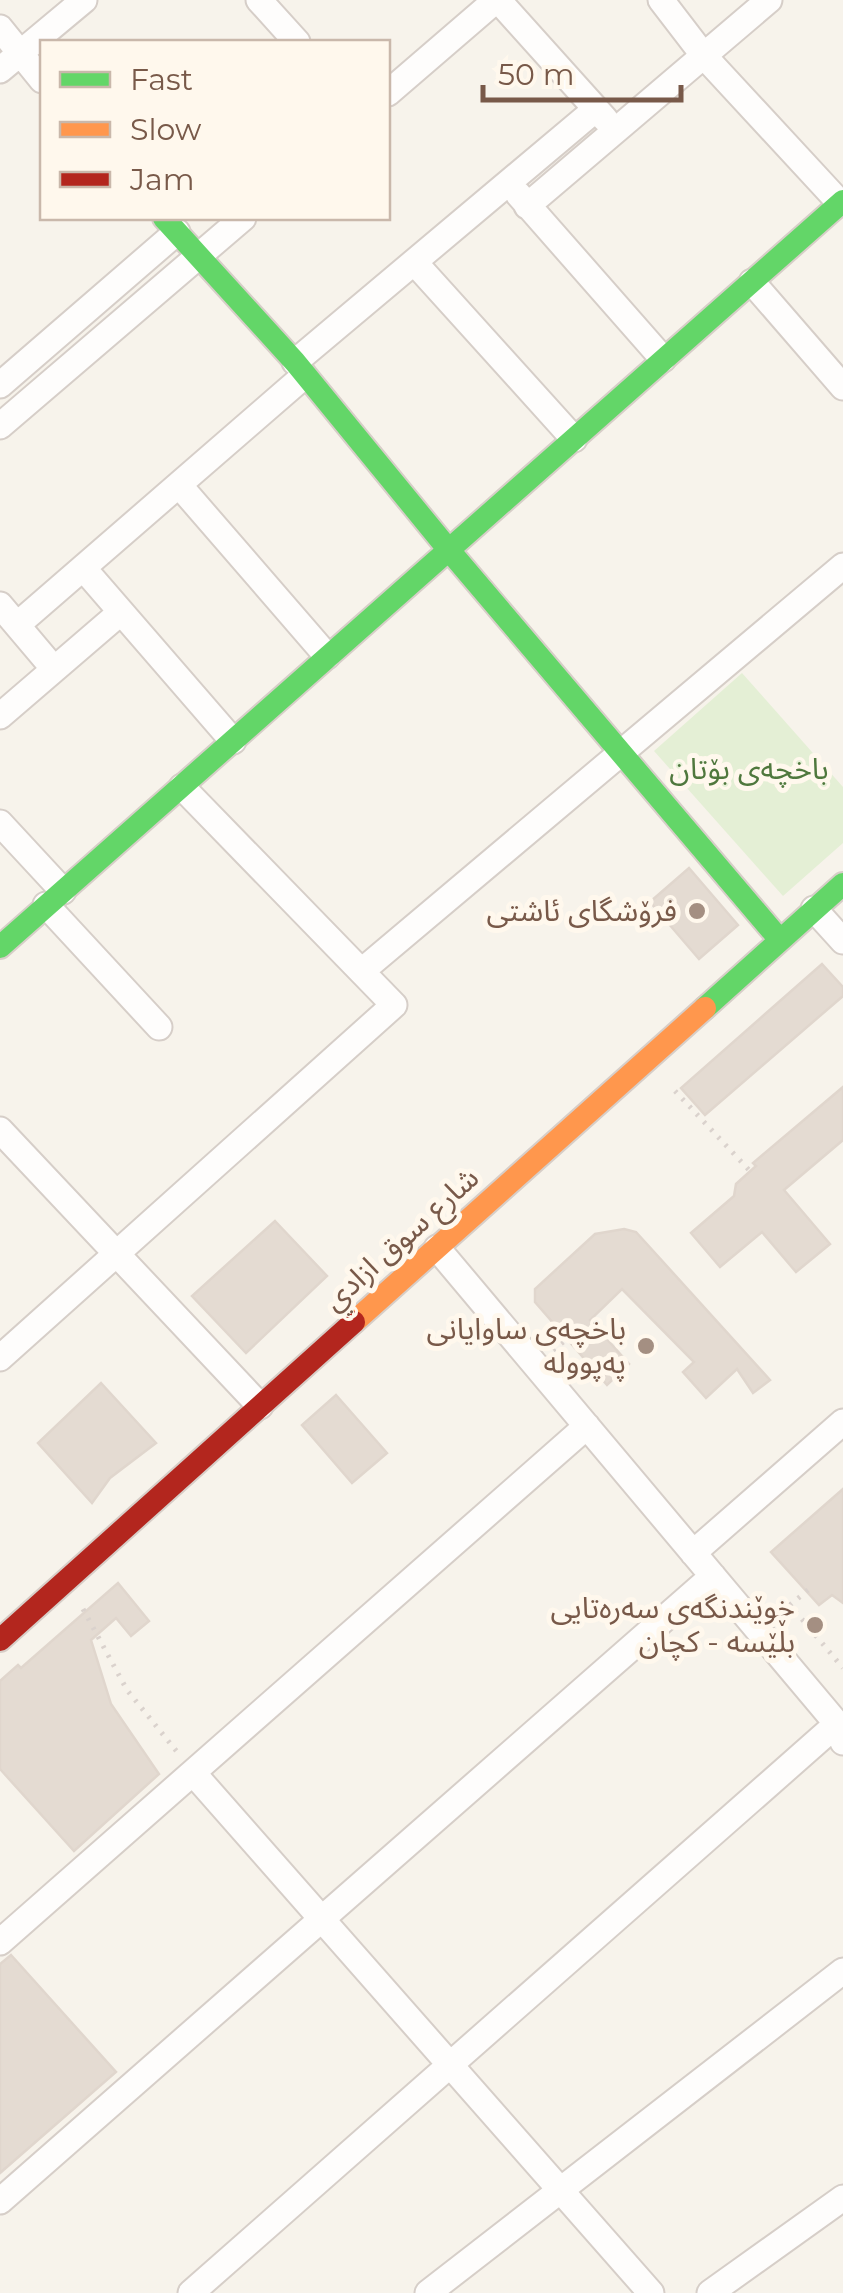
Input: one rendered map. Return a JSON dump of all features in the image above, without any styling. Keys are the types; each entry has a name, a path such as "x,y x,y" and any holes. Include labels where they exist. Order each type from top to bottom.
{"street":[{"path":"10,62 84,0"},
{"path":"259,0 294,40"},
{"path":"390,91 497,0 615,131"},
{"path":"0,947 842,202 704,56 661,0"},
{"path":"527,206 769,0"},
{"path":"0,28 10,62 40,79"},
{"path":"54,670 8,615 84,569 179,486 415,262 596,109"},
{"path":"508,184 663,359"},
{"path":"0,426 240,220"},
{"path":"0,385 170,225 299,369 780,940"},
{"path":"415,262 574,439"},
{"path":"752,282 843,387"},
{"path":"179,486 327,656"},
{"path":"363,970 843,566"},
{"path":"84,569 233,741"},
{"path":"0,716 121,612"},
{"path":"0,1358 394,1005 182,786"},
{"path":"0,823 54,898 159,1027"},
{"name":"شارع سوق ازادي","path":"0,1640 843,884"},
{"path":"814,909 843,941"},
{"path":"0,1130 260,1406"},
{"path":"191,2293 450,2065 841,1732 437,1248"},
{"path":"694,1553 843,1422"},
{"path":"0,1942 587,1426"},
{"path":"0,2202 320,1917 713,1576"},
{"path":"194,1774 651,2293"},
{"path":"428,2293 843,1972"},
{"path":"710,2293 843,2198"}],"path":[{"path":"674,1091 750,1170"},
{"path":"68,1579 127,1690 194,1774"},
{"path":"808,1590 790,1605 843,1668"}],"green space":[{"name":"باخچەی بۆتان","path":"742,673 843,787 843,843 783,896 654,751"}],"building":[{"name":"فرۆشگای ئاشتی","path":"689,868 738,925 699,959 650,902"},
{"path":"822,964 843,987 843,996 705,1115 681,1088"},
{"path":"843,1087 843,1140 784,1190 830,1244 796,1272 762,1232 720,1267 691,1233 734,1196 736,1184 756,1166 753,1163"},
{"path":"275,1221 327,1276 246,1353 192,1296"},
{"path":"624,1229 636,1232 770,1380 753,1393 737,1369 706,1398 683,1372 694,1362 622,1289 590,1320 629,1364 607,1385 535,1302 535,1289 595,1234"},
{"path":"101,1383 156,1443 110,1478 92,1503 38,1443"},
{"path":"336,1395 387,1453 352,1483 302,1425"},
{"path":"843,1489 843,1603 832,1595 819,1605 771,1552"},
{"path":"118,1583 149,1621 131,1636 116,1618 91,1640 111,1704 159,1774 74,1851 0,1769 0,1681 18,1665 21,1668"},
{"path":"11,1955 116,2072 0,2173 0,1964"}],"traffic: fast":[{"path":"0,947 843,201"},
{"path":"166,220 295,362 780,940"},
{"path":"705,1008 843,884"}],"traffic: slow":[{"path":"354,1322 705,1008"}],"traffic: jam":[{"path":"0,1640 354,1322"}],"place":[{"name":"فرۆشگای ئاشتی","path":"697,911"},
{"name":"باخچەی ساوایانی پەپوولە","path":"646,1346"},
{"name":"خوێندنگەی سەرەتایی بڵێسە - کچان","path":"815,1625"}]}
